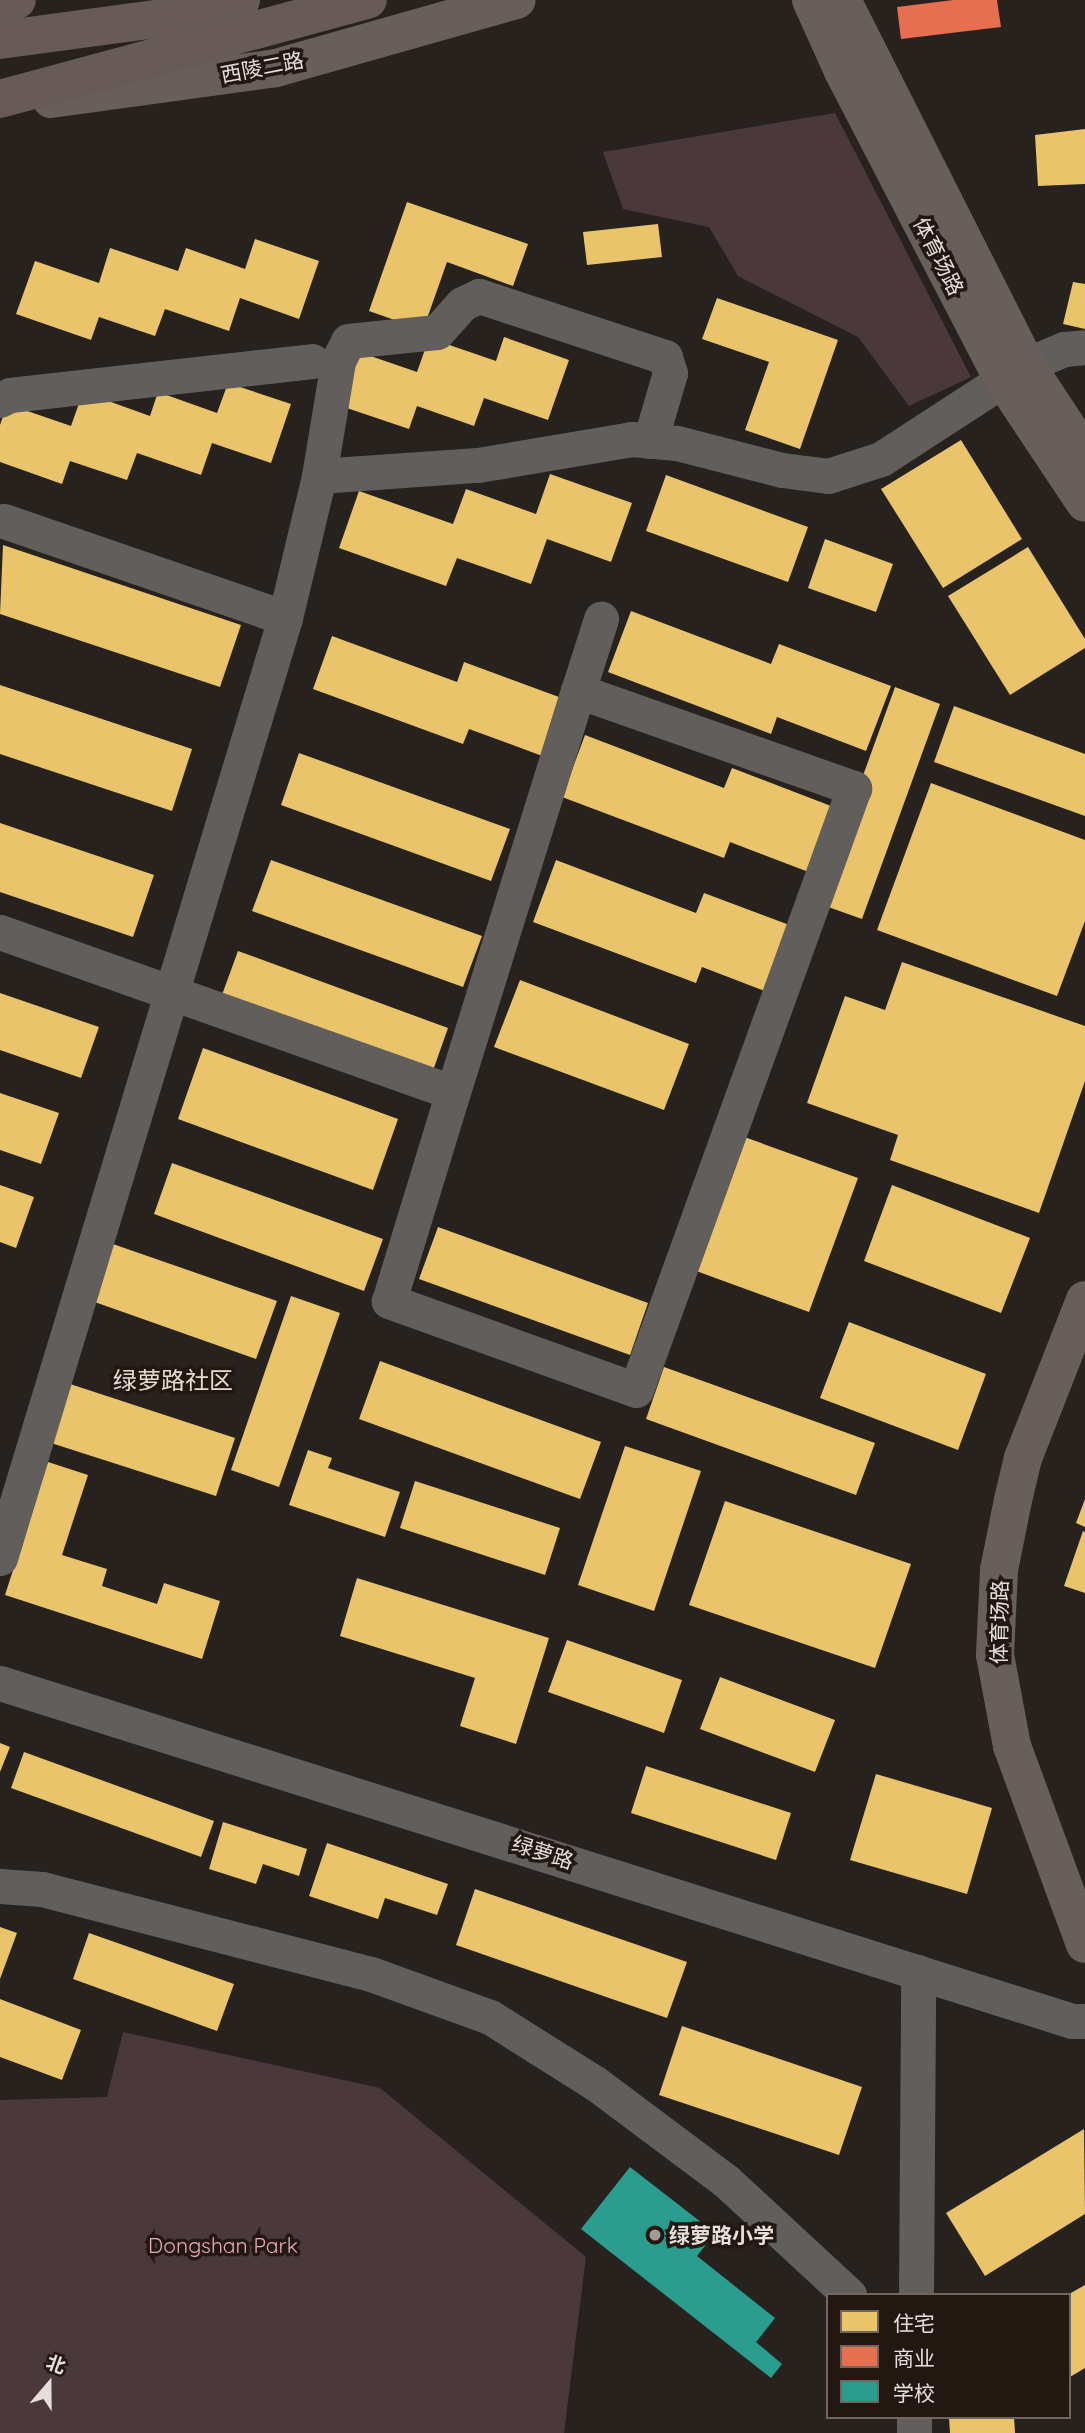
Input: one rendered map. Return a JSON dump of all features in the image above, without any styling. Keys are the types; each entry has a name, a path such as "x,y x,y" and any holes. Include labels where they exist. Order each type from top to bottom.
{"highway":[{"path":"0,2 17,0"},
{"path":"0,40 184,15 241,0"},
{"path":"0,99 368,0"}],"main road":[{"name":"西陵二路","path":"0,106 276,68 517,0"},
{"name":"体育场路","path":"811,0 843,71 1015,373 1085,503"},
{"name":"体育场路","path":"842,0 1015,373 1085,454"},
{"name":"体育场路","path":"1085,1300 1015,1489 999,1570 995,1655 1012,1746 1085,1944"},
{"name":"体育场路","path":"1085,1355 1041,1470 1019,1572 1018,1656 1034,1740 1085,1873"}],"street":[{"path":"0,1558 285,618 319,476 338,361 348,341 437,332 462,304 479,296 665,357 670,373 650,441"},
{"path":"319,476 478,465 631,439 828,476 881,459 1015,373 1064,349 1085,347"},
{"path":"0,400 10,395 312,361"},
{"path":"1,521 285,618"},
{"path":"578,691 854,788 636,1390 389,1301 453,1092 578,691 601,619"},
{"path":"0,932 453,1092"},
{"name":"绿萝路","path":"0,1683 918,1972 1085,2021"},
{"path":"0,1886 42,1889 371,1974 490,2017 595,2083 726,2181 847,2293"},
{"path":"916,2293 918,1972"}],"green space":[{"path":"835,113 971,377 909,406 858,337 738,276 709,227 623,209 603,152"},
{"name":"Dongshan Park","path":"123,2032 380,2088 586,2257 564,2433 0,2433 0,2100 107,2097"}],"building: 住宅":[{"path":"1085,129 1085,184 1038,186 1035,135"},
{"path":"407,202 528,244 513,286 447,262 423,330 369,311"},
{"path":"658,224 662,257 587,265 583,232"},
{"path":"255,239 319,261 299,319 240,298 229,331 165,309 155,336 99,317 91,340 16,314 35,261 99,283 110,248 178,271 186,248 245,269"},
{"path":"1073,282 1085,284 1085,329 1063,324"},
{"path":"717,298 838,340 800,449 745,430 769,362 702,339"},
{"path":"504,337 569,360 548,420 484,398 474,426 417,406 409,429 335,404 353,350 417,372 429,338 496,361"},
{"path":"228,383 291,404 271,463 212,443 201,475 137,453 127,480 70,461 62,484 0,462 0,425 7,404 71,426 83,392 150,416 158,392 217,413"},
{"path":"961,440 1022,539 943,588 881,489"},
{"path":"550,474 632,503 611,562 547,539 531,584 457,558 446,586 339,548 359,491 453,524 466,489 536,514"},
{"path":"666,475 808,527 788,582 646,531"},
{"path":"825,539 893,564 876,612 808,588"},
{"path":"3,545 241,625 220,687 0,614"},
{"path":"1028,547 1085,639 1085,648 1010,695 948,596"},
{"path":"631,611 771,664 779,644 891,686 866,751 777,717 771,734 608,672"},
{"path":"332,636 457,682 464,662 567,700 545,757 469,729 463,744 313,689"},
{"path":"0,685 192,749 172,811 0,754"},
{"path":"895,687 940,704 862,919 817,903"},
{"path":"954,706 1085,754 1085,816 934,762"},
{"path":"585,735 724,788 732,768 844,811 819,876 730,842 724,858 562,797"},
{"path":"299,753 510,829 491,881 281,805"},
{"path":"931,783 1085,840 1085,921 1057,996 877,930"},
{"path":"0,823 154,875 133,937 0,892"},
{"path":"271,860 482,936 463,987 252,911"},
{"path":"556,860 696,913 704,893 816,935 791,1001 702,967 696,983 533,922"},
{"path":"238,951 448,1028 430,1079 219,1003"},
{"path":"902,962 1085,1026 1085,1081 1039,1213 890,1160 898,1135 807,1103 845,996 885,1010"},
{"path":"520,980 689,1044 664,1110 494,1047"},
{"path":"0,993 99,1027 81,1078 0,1050"},
{"path":"203,1048 398,1119 373,1190 178,1119"},
{"path":"0,1093 59,1113 41,1164 0,1150"},
{"path":"736,1134 858,1178 809,1312 688,1268"},
{"path":"172,1163 383,1239 364,1291 154,1214"},
{"path":"0,1185 34,1197 16,1248 0,1242"},
{"path":"892,1185 1030,1238 1001,1313 864,1261"},
{"path":"438,1227 648,1303 630,1355 419,1279"},
{"path":"110,1243 277,1301 256,1359 89,1300"},
{"path":"291,1296 340,1313 279,1487 231,1470"},
{"path":"849,1322 986,1374 958,1450 820,1398"},
{"path":"380,1361 601,1442 580,1499 359,1419"},
{"path":"664,1367 875,1443 856,1495 646,1419"},
{"path":"67,1383 235,1438 216,1496 48,1442"},
{"path":"625,1446 701,1471 654,1611 578,1585"},
{"path":"308,1450 332,1458 328,1468 400,1492 385,1537 289,1505"},
{"path":"48,1462 88,1475 62,1555 107,1569 102,1586 157,1604 164,1583 220,1601 202,1659 5,1595"},
{"path":"415,1481 560,1528 545,1575 400,1528"},
{"path":"1085,1499 1085,1527 1076,1523"},
{"path":"725,1501 911,1564 875,1668 689,1605"},
{"path":"1083,1531 1085,1532 1085,1593 1064,1586"},
{"path":"357,1578 549,1638 516,1744 460,1726 475,1678 340,1636"},
{"path":"567,1640 682,1680 664,1733 548,1692"},
{"path":"720,1677 835,1720 815,1772 700,1729"},
{"path":"0,1743 10,1747 0,1772"},
{"path":"24,1752 214,1821 201,1857 11,1788"},
{"path":"646,1766 791,1813 776,1860 631,1813"},
{"path":"876,1774 992,1808 967,1894 850,1860"},
{"path":"223,1822 307,1849 299,1876 263,1864 256,1884 209,1869"},
{"path":"327,1843 448,1884 437,1915 385,1898 378,1919 309,1896"},
{"path":"475,1889 687,1962 667,2018 456,1945"},
{"path":"0,1927 17,1933 0,1979"},
{"path":"89,1933 234,1984 217,2031 73,1979"},
{"path":"0,1999 81,2030 62,2080 0,2057"},
{"path":"682,2026 862,2087 839,2155 659,2095"},
{"path":"1084,2129 1085,2214 985,2276 946,2213"},
{"path":"1085,2285 1085,2368 1071,2376 1071,2293"},
{"path":"949,2419 1014,2419 1015,2433 950,2433"}],"building: 商业":[{"path":"953,0 997,0 1001,27 901,39 897,7"}],"building: 学校":[{"path":"630,2167 715,2233 697,2256 775,2318 756,2342 782,2364 771,2378 581,2229"}],"place":[{"name":"绿萝路小学","path":"655,2235"}],"district":[{"name":"绿萝路社区","path":"173,1381"}]}
